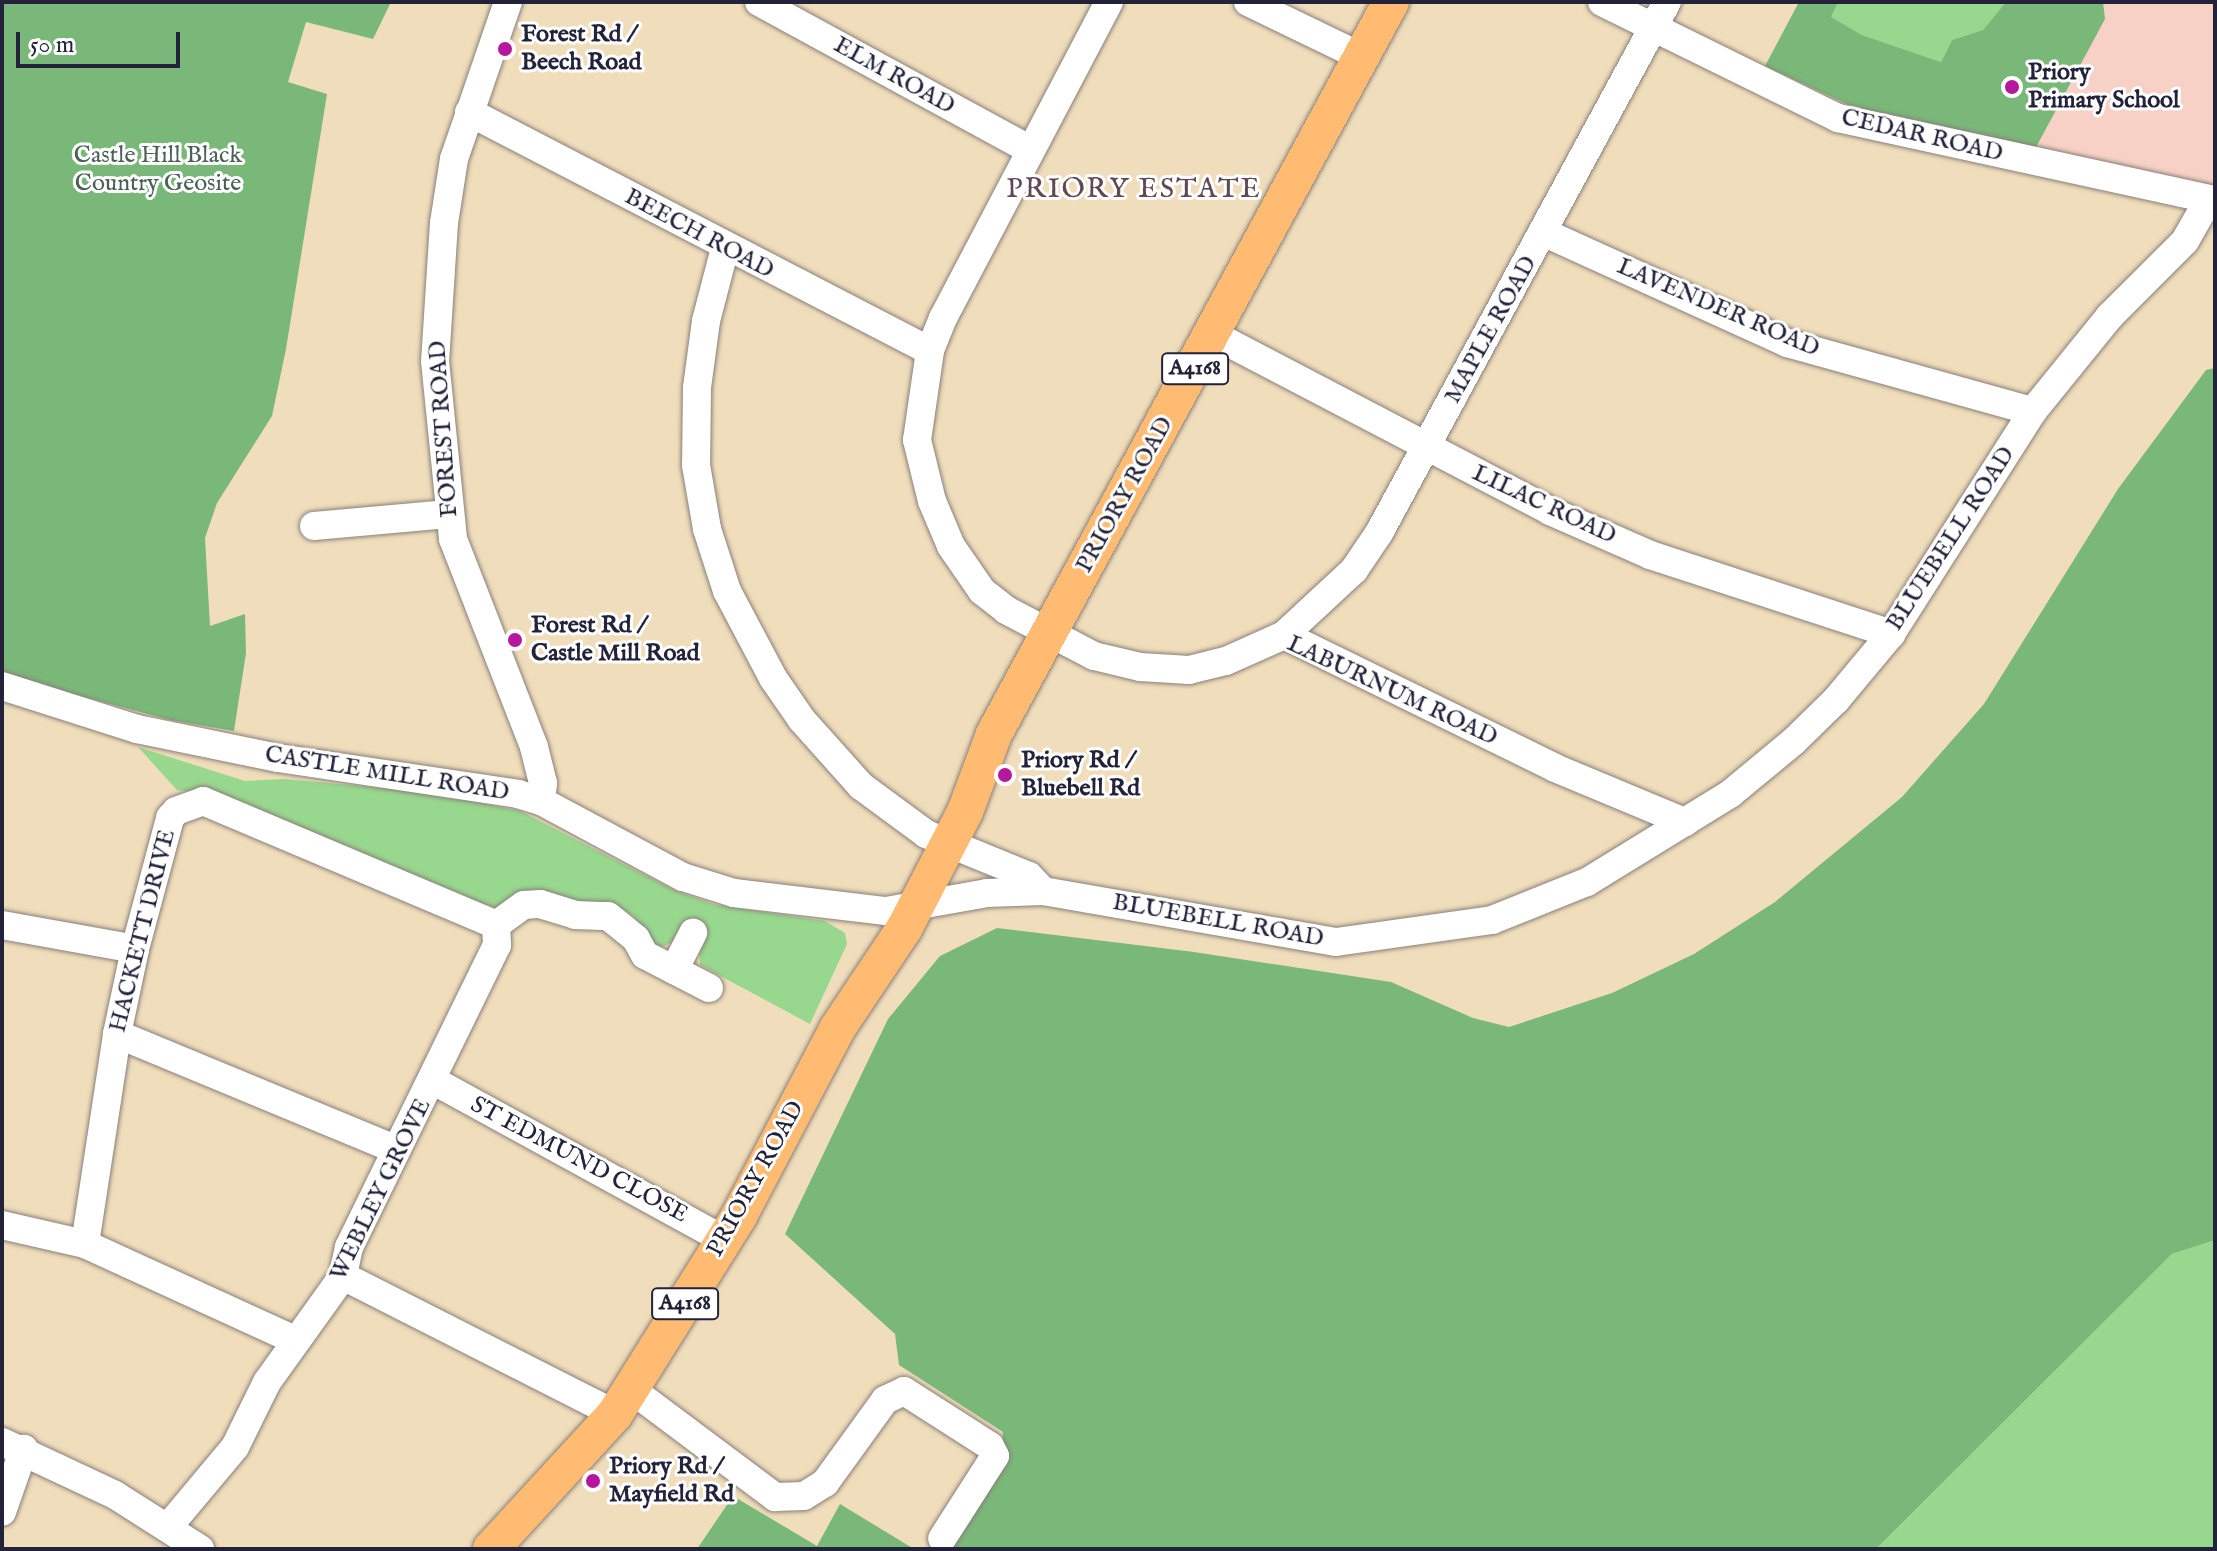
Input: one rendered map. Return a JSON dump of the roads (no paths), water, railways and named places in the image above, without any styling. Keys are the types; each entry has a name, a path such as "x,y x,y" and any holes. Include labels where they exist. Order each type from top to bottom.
{"main road":[{"name":"PRIORY ROAD","path":"491,1549 623,1402 724,1240 937,839 974,790 994,734 1214,335 1391,2"},
{"name":"PRIORY ROAD","path":"937,839 943,801 994,734"}],"street":[{"name":"FOREST ROAD","path":"508,2 454,159 444,223 435,361 448,514 453,539 534,747 543,783 541,801"},
{"name":"ELM ROAD","path":"759,2 1030,150"},
{"name":"LABURNUM ROAD","path":"1109,2 1030,150 930,351 917,440 932,501 951,546 982,591 1048,634 1094,656 1140,667 1189,670 1226,661 1284,635 1555,768 1685,822"},
{"path":"1248,2 1362,57"},
{"name":"CEDAR ROAD","path":"1602,2 1838,118 2212,200"},
{"name":"MAPLE ROAD","path":"1284,635 1354,570 1426,448 1545,233 1667,2"},
{"name":"BEECH ROAD","path":"469,112 725,248 930,351"},
{"name":"BLUEBELL ROAD","path":"725,248 706,321 697,388 696,465 707,529 727,591 773,678 802,720 861,786 937,839 1029,876 1043,891 1336,942 1492,920 1587,882 1685,822 1794,741 1891,634 2033,411 2109,317 2185,241 2212,200"},
{"name":"LAVENDER ROAD","path":"1545,233 1787,343 2033,411"},
{"name":"LILAC ROAD","path":"1214,335 1426,448 1650,555 1891,634"},
{"path":"314,526 448,514"},
{"name":"CASTLE MILL ROAD","path":"2,686 137,729 278,758 474,783 541,801 683,877 734,893 901,909 987,893 1043,891"},
{"name":"HACKETT DRIVE","path":"85,1244 117,1034 135,949 170,818 189,802 203,801 491,921"},
{"path":"491,921 524,905 540,904 575,915 608,916 636,939 645,955 709,988"},
{"name":"WEBLEY GROVE","path":"169,1526 235,1447 267,1382 343,1276 349,1247 395,1149 434,1081 497,945 491,921"},
{"path":"2,925 135,949"},
{"path":"674,970 693,933"},
{"path":"117,1034 395,1149"},
{"name":"ST EDMUND CLOSE","path":"434,1081 724,1240"},
{"path":"2,1225 85,1244 295,1340"},
{"path":"343,1276 623,1402 775,1497 804,1496 825,1483 885,1400 904,1391 990,1446 995,1456 942,1539"},
{"path":"2,1512 13,1445 169,1526 200,1549"}],"place":[{"name":"Forest Rd / Beech Road","path":"505,49"},
{"name":"Priory Primary School","path":"2012,87"},
{"name":"Forest Rd / Castle Mill Road","path":"515,640"},
{"name":"Priory Rd / Bluebell Rd","path":"1005,775"},
{"name":"Priory Rd / Mayfield Rd","path":"593,1481"}],"district":[{"name":"PRIORY ESTATE","path":"1134,190"}],"park label":[{"name":"Castle Hill Black Country Geosite","path":"158,170"}]}
